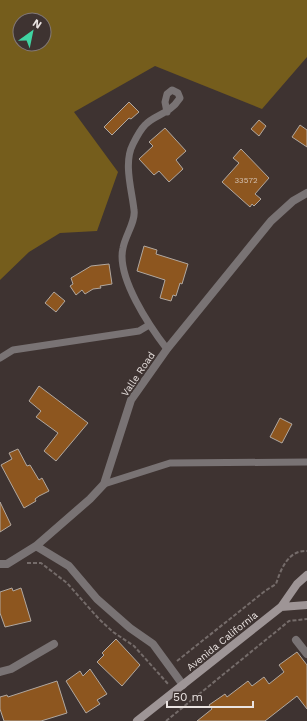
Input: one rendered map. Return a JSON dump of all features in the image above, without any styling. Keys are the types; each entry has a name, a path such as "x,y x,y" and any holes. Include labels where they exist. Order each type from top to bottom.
{"street":[{"name":"Valle Road","path":"0,564 7,564 36,546 90,499 104,484 117,439 131,400 167,349 270,221 292,201 307,193"},
{"path":"36,546 69,566 97,599 130,628 153,644 183,685"},
{"name":"Avenida California","path":"137,721 281,607 297,584 307,575"},
{"path":"281,607 307,605"},
{"path":"296,640 307,654"},
{"path":"0,672 12,669 54,644"}],"lane":[{"path":"167,112 145,125 132,145 129,165 131,193 135,212 122,249 124,270 130,288 149,325 167,349"},
{"path":"0,358 13,350 139,331 149,325"},
{"path":"104,484 170,463 307,462"}],"path":[{"path":"170,668 265,590 276,584 280,572 288,558 307,551"},
{"path":"25,563 41,564 67,583 99,619 113,632 134,646 174,692"},
{"path":"166,721 289,621 307,619"}],"shaded area":[{"path":"0,0 307,0 307,57 262,109 155,66 74,112 118,172 97,231 60,233 29,252 0,280"}],"building":[{"path":"129,102 139,112 131,119 129,118 112,135 104,127"},
{"path":"259,120 266,126 259,136 251,129"},
{"path":"300,125 307,130 307,147 292,137"},
{"path":"165,128 186,151 176,160 183,169 169,182 159,171 154,175 139,159 153,146 149,142"},
{"path":"241,149 269,178 255,194 261,199 254,206 252,204 250,207 222,182 239,163 233,158"},
{"path":"144,246 157,250 156,254 188,264 182,284 180,283 176,296 173,295 171,301 160,298 165,280 137,271"},
{"path":"109,264 112,284 100,286 101,288 93,289 85,294 82,290 76,295 70,286 73,284 71,278 91,266"},
{"path":"54,292 65,301 56,312 45,303"},
{"path":"39,386 88,423 56,461 44,451 58,433 36,417 41,411 29,401"},
{"path":"280,418 292,424 282,443 270,437"},
{"path":"18,449 27,466 30,465 39,480 42,478 49,491 39,496 35,499 36,501 24,508 1,465 12,459 9,453"},
{"path":"0,502 11,525 0,532"},
{"path":"12,588 13,591 21,588 31,621 5,627 0,613 0,592"},
{"path":"116,639 140,665 122,686 97,662 104,655 102,653"},
{"path":"297,652 307,665 307,709 297,696 265,721 197,721 212,709 209,705 225,694 227,697 248,681 252,686 264,677 269,684 284,672 279,665"},
{"path":"90,669 107,694 97,700 100,704 86,713 66,681 80,671 83,676"},
{"path":"57,681 67,713 41,721 4,721 0,709 0,697 7,695 8,697"}]}
